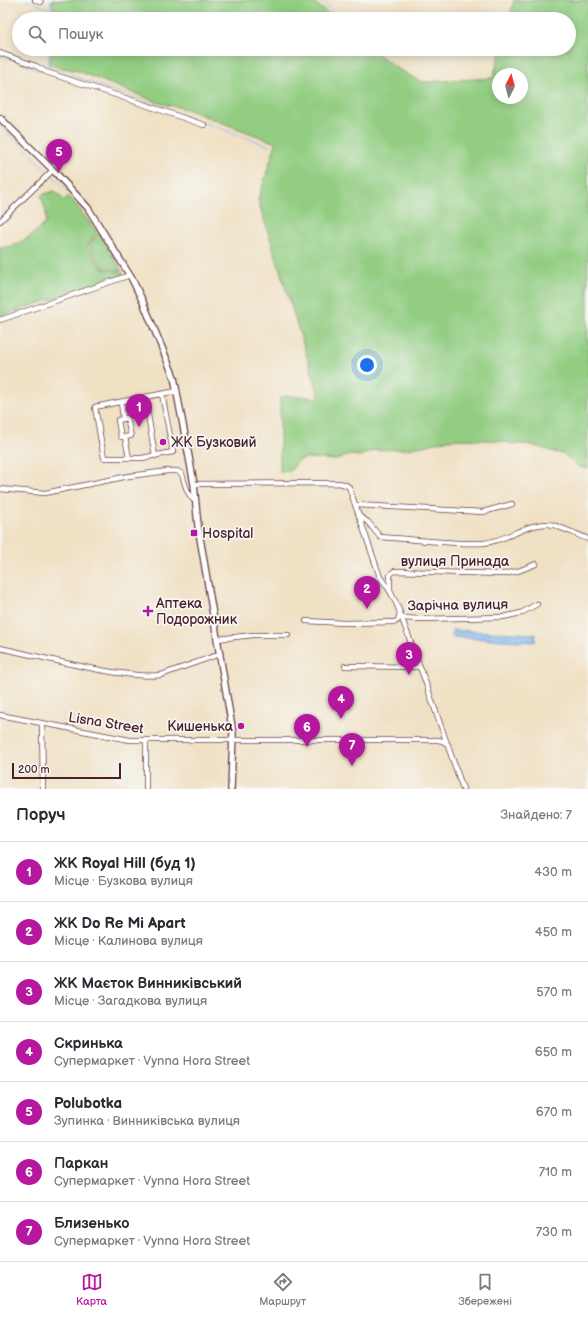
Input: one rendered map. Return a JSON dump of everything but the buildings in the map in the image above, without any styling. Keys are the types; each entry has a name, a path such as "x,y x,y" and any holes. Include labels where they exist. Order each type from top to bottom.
{"main road":[{"path":"0,118 53,170 88,208 130,275 144,302 174,377 194,484 195,502 233,740 231,789"}],"street":[{"path":"36,0 41,2"},
{"path":"0,53 36,66 46,72 204,126"},
{"path":"1,218 53,170"},
{"path":"0,320 130,275"},
{"path":"162,394 173,452 142,458 104,458 95,407 177,391"},
{"path":"145,397 156,456"},
{"path":"121,402 123,419"},
{"path":"127,418 131,436 121,437 118,420 123,419 127,418"},
{"path":"125,437 129,458"},
{"path":"0,489 45,493 129,476 177,471 182,474 188,492 195,502"},
{"path":"194,484 343,483 349,486 380,578 390,591 401,615 463,789"},
{"path":"356,506 483,512 512,504"},
{"path":"359,516 368,522 380,537 485,543 514,535 531,527 547,524 588,539"},
{"name":"вулиця Принада","path":"390,591 390,575 394,571 504,574 518,571 536,564"},
{"name":"Зарічна вулиця","path":"401,615 421,619 503,617 521,613 537,604"},
{"path":"306,621 345,623 395,622 401,615"},
{"path":"217,639 253,635 288,635"},
{"path":"0,648 86,668 124,674 155,676 220,654"},
{"path":"345,666 420,667"},
{"name":"Lisna Street","path":"0,715 130,740 438,740 443,741 448,745"},
{"path":"42,724 43,789"},
{"path":"146,741 146,789"}],"green space":[{"path":"52,0 311,0 326,12 55,12"},
{"path":"514,0 588,0 588,469 579,467 565,455 528,444 512,444 502,441 465,439 447,440 406,449 376,450 359,456 350,455 336,460 307,458 299,460 290,471 280,472 280,398 287,396 320,398 258,200 276,143 186,109 159,103 78,71 49,65 51,56 381,56 395,67 421,82 492,78 492,104 528,104 528,68 496,68 499,56 576,56 576,12 511,12"},
{"path":"55,191 64,200 69,196 97,232 87,246 102,269 123,273 124,276 0,316 0,248 19,243 46,223 46,212 41,195"},
{"path":"99,233 122,271 103,268 89,245"}],"water":[{"path":"452,630 536,634 535,642 452,637"}],"waterway":[{"path":"26,0 30,2"},
{"path":"50,0 53,12"},
{"path":"319,0 333,12"},
{"path":"34,3 48,8 51,7"},
{"path":"0,56 13,60"},
{"path":"49,56 47,67 270,146"},
{"path":"21,63 41,71"},
{"path":"0,113 54,165"},
{"path":"0,125 48,171"},
{"path":"52,175 70,193"}],"place":[{"name":"Polubotka","path":"59,172"},
{"name":"ЖК Royal Hill (буд 1)","path":"139,427"},
{"name":"ЖК Бузковий","path":"163,442"},
{"name":"Hospital","path":"194,533"},
{"name":"ЖК Do Re Mi Apart","path":"367,609"},
{"name":"Аптека Подорожник","path":"148,611"},
{"name":"ЖК Маєток Винниківський","path":"409,675"},
{"name":"Скринька","path":"341,719"},
{"name":"Кишенька","path":"241,726"},
{"name":"Паркан","path":"307,747"},
{"name":"Близенько","path":"352,766"}]}
